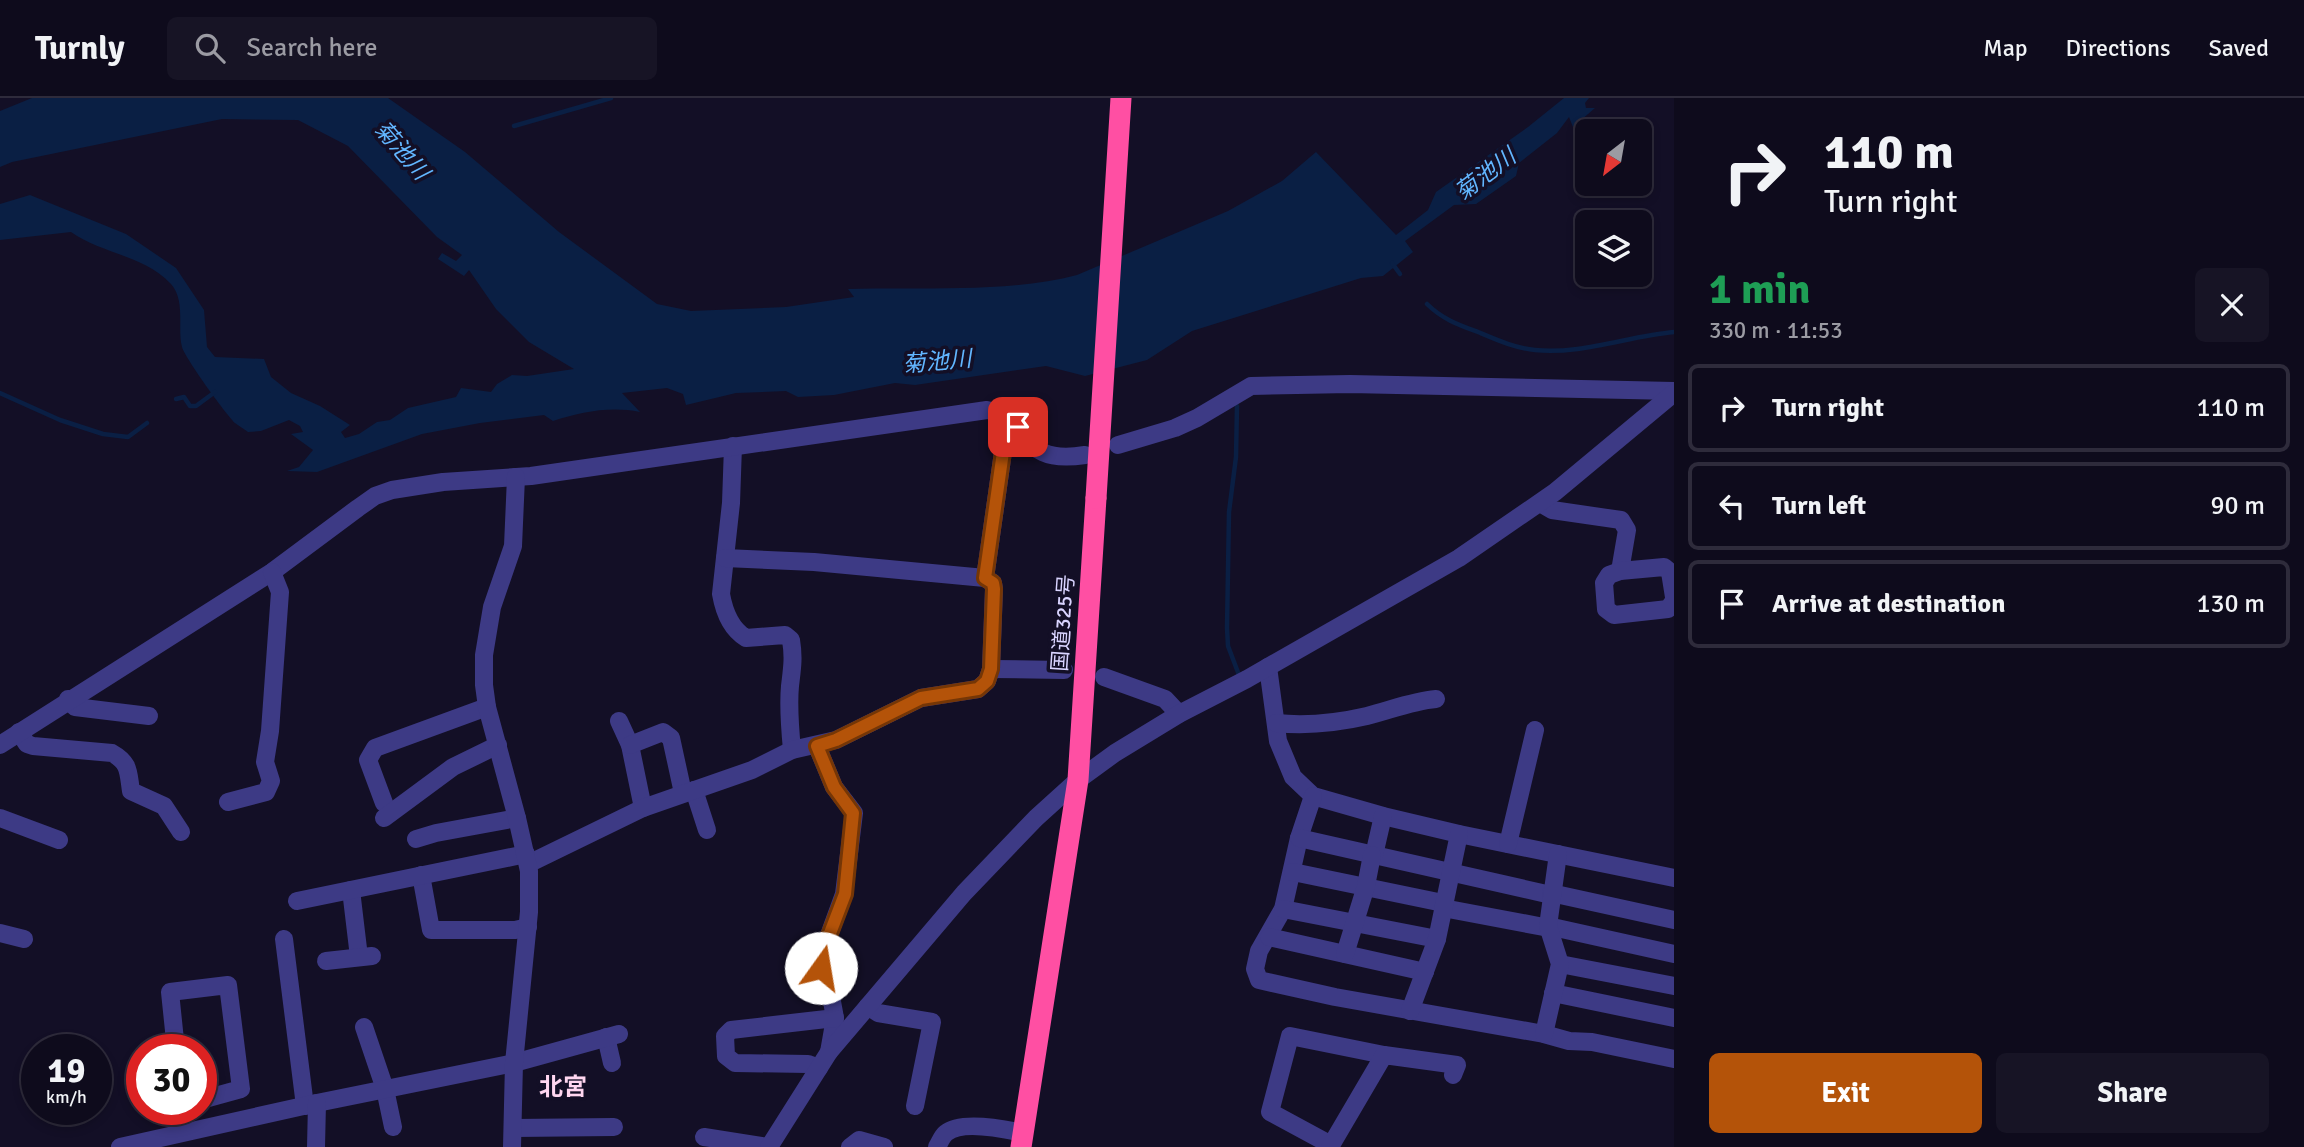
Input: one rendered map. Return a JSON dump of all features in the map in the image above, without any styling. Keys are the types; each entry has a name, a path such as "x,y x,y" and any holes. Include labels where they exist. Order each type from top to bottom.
{"highway":[{"name":"国道325号","path":"1022,1140 1078,780 1121,98"}],"street":[{"path":"1118,445 1175,428 1251,386 1350,384 1674,392"},
{"path":"704,1137 768,1147 829,1052 964,893 1035,818 1078,780 1115,753 1179,715 1459,558 1586,468 1674,392"},
{"path":"0,745 68,699 272,572 375,496 392,490 443,482 516,478 987,410 1008,417 1035,450 1065,458 1085,455"},
{"path":"985,578 1008,417"},
{"path":"733,446 721,594 726,613 735,628 746,638 785,635 791,640 794,667 789,708 792,750"},
{"path":"512,1147 514,1063 528,927 527,859 487,707 484,655 492,607 513,545 516,478"},
{"path":"1540,503 1552,510 1621,520 1627,530 1620,570"},
{"path":"297,901 421,875 527,859 643,808 752,770 792,750 836,740 921,698 978,689 987,681 991,669 994,589 993,583 985,578 814,562 725,558"},
{"path":"1664,568 1670,572 1674,599 1668,608 1614,615 1605,609 1604,583 1609,575 1620,570 1664,568"},
{"path":"228,802 266,792 271,781 265,762 270,731 280,592 272,572"},
{"path":"1268,667 1278,741 1287,767 1293,777 1313,796 1459,834 1674,878"},
{"path":"991,669 1064,670"},
{"path":"1104,677 1165,699 1179,715"},
{"path":"68,699 75,707 149,716"},
{"path":"1276,723 1307,726 1366,716 1419,700 1436,699"},
{"path":"487,707 375,748 368,760 384,811 453,767 498,745"},
{"path":"619,722 630,744 643,808"},
{"path":"1508,844 1535,730"},
{"path":"19,732 27,744 33,746 112,754 123,760 131,791 160,810 169,811 181,832"},
{"path":"630,744 663,732 671,738 689,792 707,830"},
{"path":"817,746 834,787 853,813 845,894 824,949 821,968 829,985 835,1018 829,1052"},
{"path":"1313,796 1299,838 1283,909 1259,951 1255,969 1259,980 1410,1011 1674,1059"},
{"path":"1345,954 1366,886 1383,816"},
{"path":"0,818 59,840"},
{"path":"416,839 517,818"},
{"path":"1410,1011 1437,939 1459,834"},
{"path":"1299,838 1674,920"},
{"path":"1544,1034 1560,964 1548,927 1558,854"},
{"path":"1293,872 1674,954"},
{"path":"421,875 431,930 515,930 528,927"},
{"path":"326,961 366,957 351,890"},
{"path":"1283,909 1437,939"},
{"path":"0,933 24,939"},
{"path":"1269,937 1425,972"},
{"path":"284,939 316,1147"},
{"path":"1560,964 1674,986"},
{"path":"174,1034 170,992 228,985 241,1089 217,1096"},
{"path":"1553,993 1674,1018"},
{"path":"868,1006 878,1013 932,1022 915,1106"},
{"path":"819,1068 808,1064 734,1063 726,1056 725,1037 731,1030 835,1018"},
{"path":"364,1027 385,1089 393,1127"},
{"path":"120,1147 311,1104 514,1063 612,1036 612,1063"},
{"path":"1384,1055 1331,1146 1269,1112 1290,1036 1384,1055 1457,1064"},
{"path":"514,1128 614,1127"},
{"path":"937,1147 945,1134 955,1128 995,1127 1022,1140"},
{"path":"850,1147 859,1140 884,1147"}],"water":[{"name":"菊池川","path":"32,98 388,98 465,152 559,232 657,304 691,311 786,307 854,297 848,289 993,287 1051,281 1077,275 1228,211 1282,181 1316,152 1396,235 1428,210 1436,192 1564,98 1589,98 1585,103 1586,108 1595,108 1582,119 1575,119 1573,127 1569,117 1557,133 1519,163 1516,176 1476,204 1454,205 1405,241 1413,252 1383,276 1361,278 1192,331 1147,360 1085,376 1046,366 915,385 895,383 834,395 798,397 786,391 736,393 686,405 683,394 667,388 622,393 640,412 607,410 553,421 544,415 480,423 422,434 317,472 287,471 299,467 313,450 291,434 303,432 300,426 289,420 261,431 248,432 235,423 223,408 182,347 176,291 160,274 71,232 0,240 0,204 30,195 126,234 176,268 204,310 207,347 215,357 264,359 271,377 291,393 320,406 350,425 341,432 345,438 359,434 377,422 390,420 408,408 456,397 461,388 491,392 497,384 512,375 527,376 574,369 529,342 496,309 469,270 464,276 438,259 442,253 456,261 462,255 437,237 348,146 298,120 222,119 12,162 0,167 0,111"}],"waterway":[{"path":"514,126 611,98"},
{"path":"1392,263 1400,274"},
{"path":"1427,304 1457,324 1506,343 1535,350 1586,348 1674,332"},
{"path":"176,399 184,397 190,406 196,406 215,392"},
{"path":"0,393 60,420 103,434 128,437 147,423"},
{"path":"1237,406 1236,457 1229,512 1227,628 1228,646 1239,675"}],"district":[{"name":"北宮","path":"563,1087"}],"route":[{"path":"821,968 824,949 845,894 853,813 834,787 817,746 836,740 921,698 978,689 987,681 991,669 994,589 993,583 985,578 1008,417 1018,427"}]}
